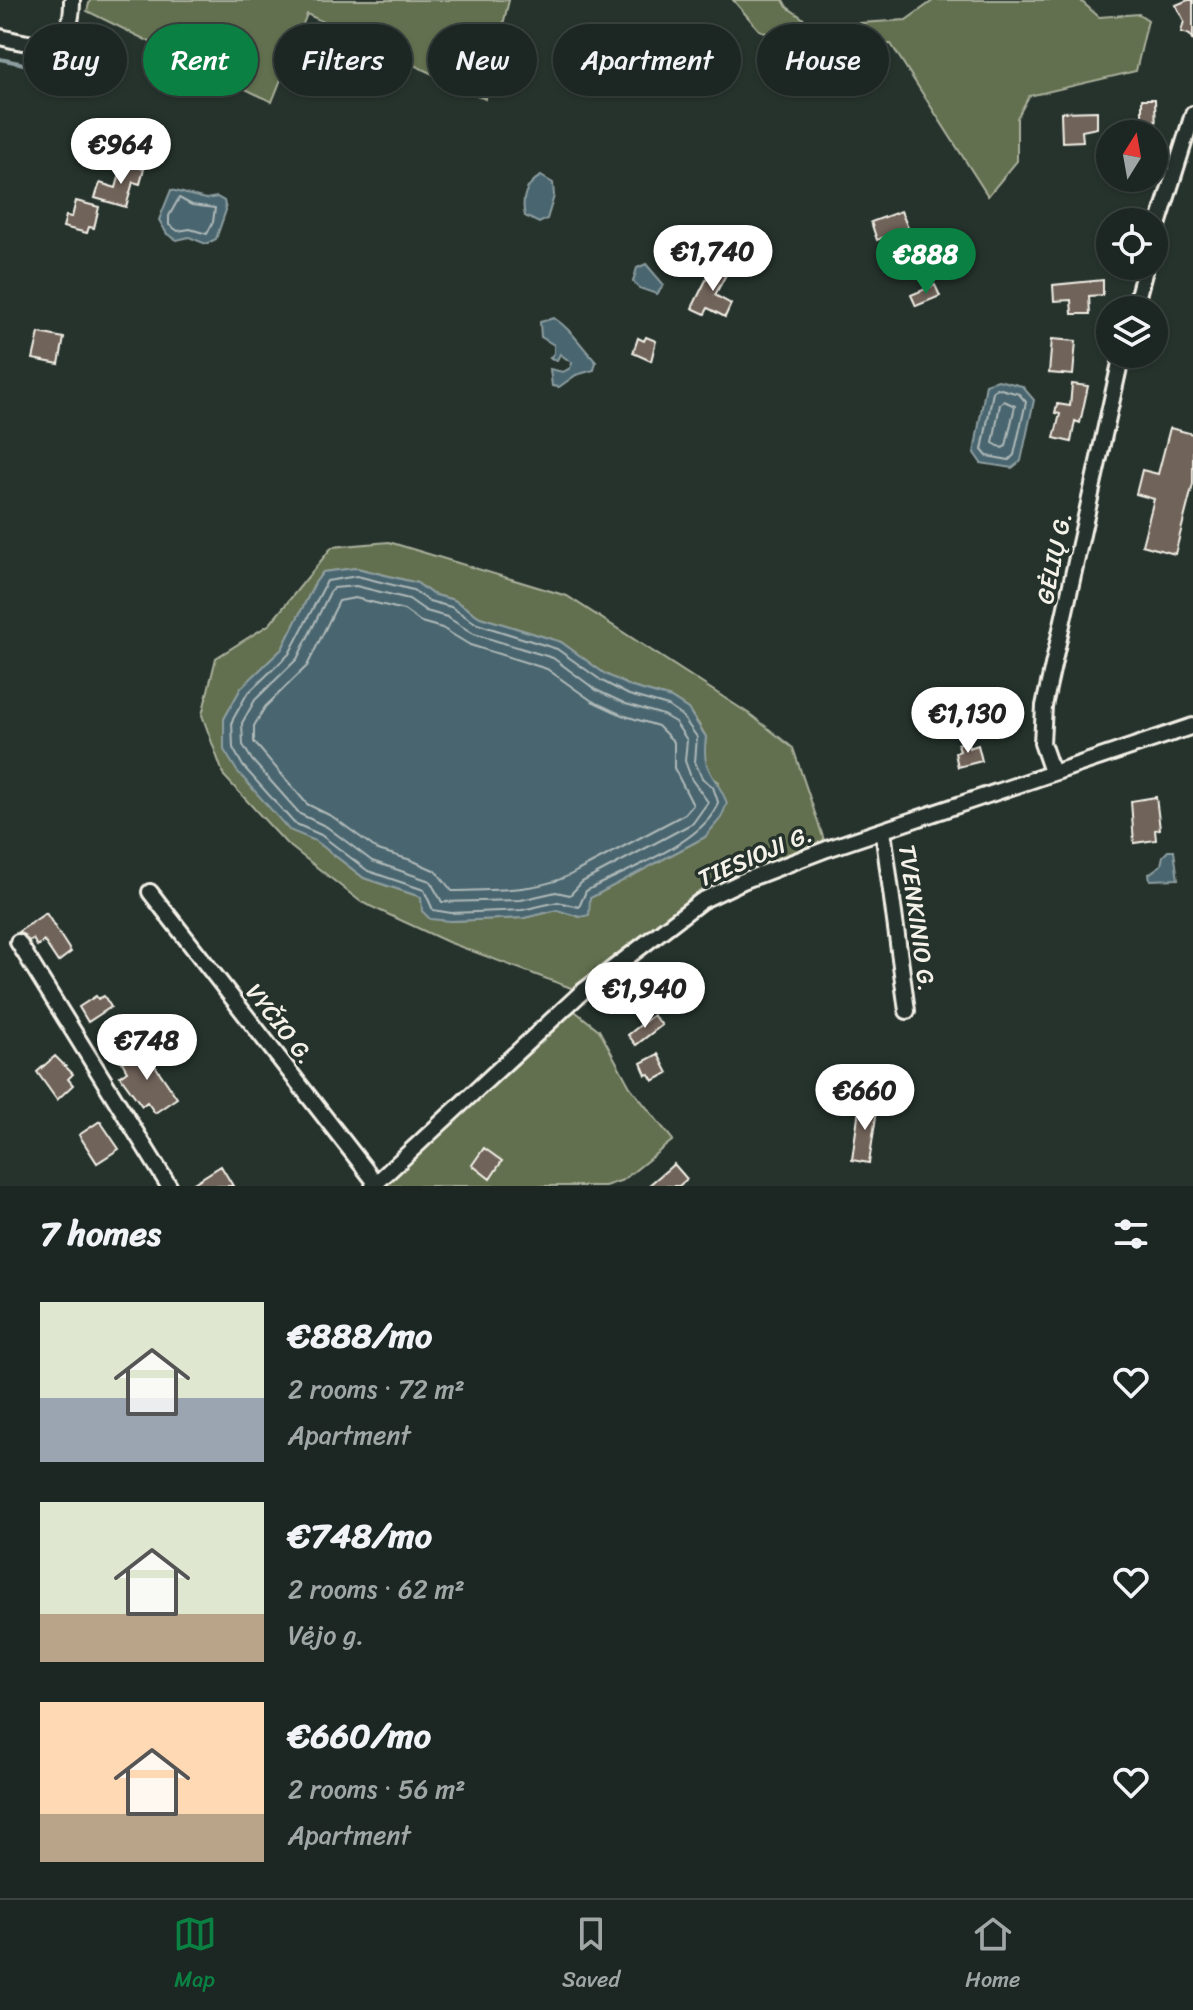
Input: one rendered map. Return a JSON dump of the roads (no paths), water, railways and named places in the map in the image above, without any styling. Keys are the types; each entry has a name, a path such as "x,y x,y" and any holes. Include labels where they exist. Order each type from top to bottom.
{"street":[{"path":"0,37 40,45 54,43 66,35 70,26 72,0"},
{"path":"1163,208 1193,114"},
{"name":"GĖLIŲ G.","path":"1052,772 1042,743 1044,706 1119,368"},
{"name":"TIESIOJI G.","path":"374,1185 582,992 701,901 743,881 883,831 1193,726"},
{"name":"TVENKINIO G.","path":"883,831 907,1011"},
{"name":"VYČIO G.","path":"150,892 374,1185"},
{"path":"18,942 169,1186"}],"water":[{"path":"541,176 553,183 554,196 547,219 539,223 525,216 524,204 528,188"},
{"path":"171,190 206,199 217,197 224,201 226,210 216,239 206,244 189,237 177,240 167,234 159,220"},
{"path":"646,264 664,285 657,294 639,288 633,281 637,268"},
{"path":"554,318 596,362 594,370 576,375 559,387 552,386 550,369 563,372 572,363 560,354 557,360 550,358 554,345 541,337 540,322"},
{"path":"998,380 1022,386 1034,400 1021,461 1012,468 981,463 974,453 986,384"},
{"path":"356,568 417,583 432,594 454,600 480,617 561,642 605,674 632,687 671,698 688,709 706,737 707,766 727,803 721,818 705,837 590,898 589,915 580,917 557,910 524,918 450,921 430,919 422,911 421,897 364,878 316,841 289,830 237,771 224,750 224,719 241,688 282,649 323,572"},
{"path":"1168,851 1174,851 1178,879 1150,880 1149,874 1161,865"}],"waterway":[{"path":"0,59 24,64"}]}
